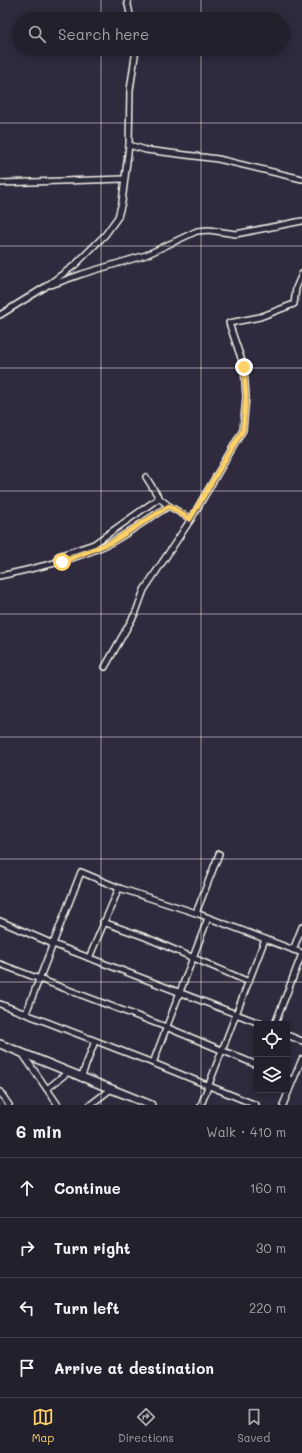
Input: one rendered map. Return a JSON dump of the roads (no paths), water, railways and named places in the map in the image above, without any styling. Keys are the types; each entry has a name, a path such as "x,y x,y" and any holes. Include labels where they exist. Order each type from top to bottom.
{"main road":[{"path":"0,1044 151,1105"}],"street":[{"path":"127,0 130,12"},
{"path":"0,315 45,287 75,265 105,235 118,217 122,202 129,145 130,90 135,56"},
{"path":"129,145 146,150 218,159 302,179"},
{"path":"0,183 124,179"},
{"path":"45,287 82,274 146,255 197,231 209,230 236,234 302,222"},
{"path":"105,667 136,612 144,590 190,519 243,430 246,397 244,367 229,323 260,317 294,304 296,288 302,274"},
{"path":"146,477 159,498 190,519"},
{"path":"57,563 58,556 94,544 159,498"},
{"path":"0,576 57,563 86,553 112,542 169,506"},
{"path":"196,913 219,854"},
{"path":"26,1013 81,872 119,888 196,913 302,954 276,1021"},
{"path":"89,958 102,922 119,888"},
{"path":"153,1062 208,918"},
{"path":"0,921 53,944 136,974 179,993 254,1021"},
{"path":"102,922 145,937 249,982"},
{"path":"293,950 302,928"},
{"path":"201,1105 265,939"},
{"path":"0,964 166,1027 254,1065"},
{"path":"0,1004 153,1062 256,1105"},
{"path":"290,1036 302,1041"},
{"path":"81,1078 95,1041"},
{"path":"22,1053 58,1105"},
{"path":"283,1105 302,1058"},
{"path":"47,1089 68,1072"},
{"path":"90,1105 111,1090"},
{"path":"0,1092 9,1105"}]}
